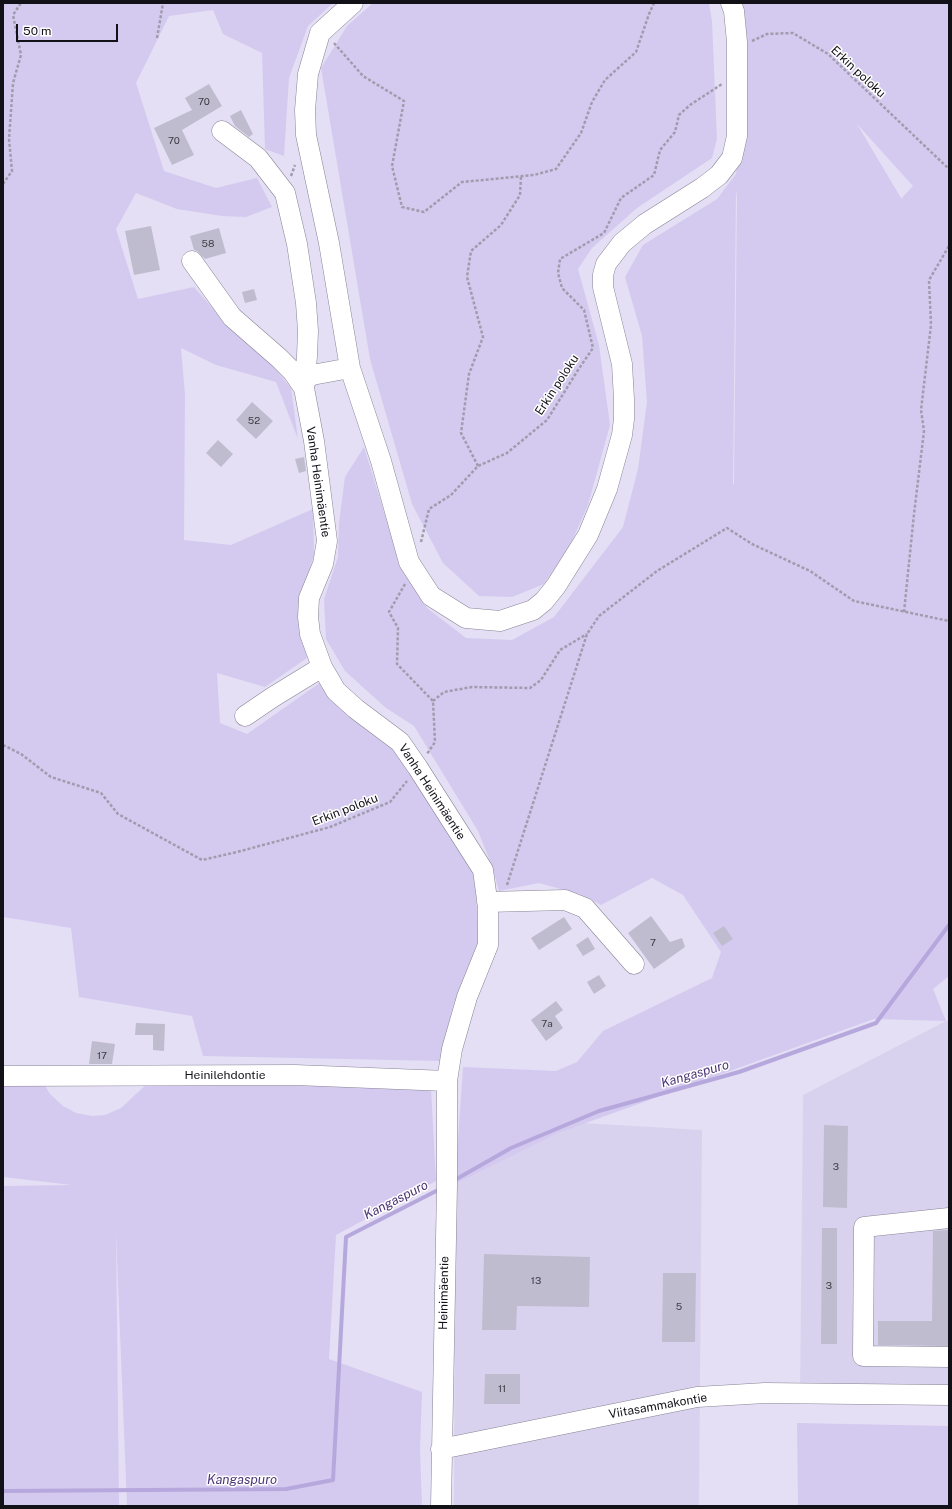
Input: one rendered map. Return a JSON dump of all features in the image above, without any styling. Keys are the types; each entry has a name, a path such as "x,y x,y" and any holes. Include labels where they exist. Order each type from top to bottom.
{"street":[{"path":"353,3 329,23 320,33 308,74 305,110 306,136 329,243 350,368 381,461 409,562 431,596 466,618 500,621 533,610 544,601 556,586 588,536 607,489 622,435 624,419 622,364 603,287 603,275 606,264 622,243 645,224 702,188 719,175 732,158 737,136 737,48 734,11 731,3"},
{"name":"Vanha Heinimäentie","path":"222,131 258,158 285,193 297,244 306,303 308,331 304,385 314,441 327,541 323,564 310,598 308,617 310,634 322,667 336,691 356,709 400,742 418,768 483,870 495,902 488,945 465,1005 452,1049 447,1081"},
{"path":"192,262 232,317 280,358 304,385 312,375 350,368"},
{"path":"245,716 322,667"},
{"path":"495,902 565,900 585,908 634,964"},
{"name":"Heinilehdontie","path":"3,1076 296,1075 447,1081"},
{"name":"Heinimäentie","path":"441,1506 447,1081"},
{"path":"949,1218 864,1227 863,1356 949,1357"},
{"name":"Viitasammakontie","path":"441,1449 697,1397 764,1394 949,1395"}],"path":[{"path":"3,184 12,171 9,140 13,83 21,54 13,15 21,3"},
{"path":"157,38 163,3"},
{"path":"329,23 330,37 363,76 404,101 392,166 402,207 424,212 462,182 534,175 556,169 581,133 592,102 605,80 636,52 654,3"},
{"name":"Erkin poloku","path":"737,48 767,34 793,33 828,54 949,169"},
{"name":"Erkin poloku","path":"421,544 429,510 451,495 478,466 507,453 547,420 593,348 584,310 562,288 558,273 560,259 604,233 621,198 654,175 660,150 675,132 679,115 690,105 724,83"},
{"path":"478,466 460,433 469,374 483,337 466,277 472,252 501,225 520,195 521,176"},
{"path":"904,612 924,431 921,410 931,325 928,280 949,246"},
{"path":"495,902 587,634 599,616 656,571 727,528 752,544 810,571 854,601 949,621"},
{"path":"415,571 404,586 389,612 398,628 397,664 433,701 444,692 472,686 530,688 541,680 560,650 587,634"},
{"name":"Erkin poloku","path":"3,745 21,754 51,777 101,793 118,814 202,860 237,852 337,824 390,802 418,768 435,742 433,701"}],"shaded area":[{"path":"3,3 333,3 308,26 289,78 284,156 265,149 262,53 223,34 213,10 169,16 136,83 164,171 216,188 257,178 272,207 246,217 222,216 177,209 136,193 116,229 138,299 194,287 230,328 264,356 291,388 298,439 276,382 216,365 181,348 185,395 184,540 231,545 313,509 314,555 298,609 307,658 265,687 217,673 220,723 247,734 321,682 340,709 389,744 405,766 475,876 479,944 453,1006 440,1061 203,1056 192,1016 79,997 71,928 3,917"},
{"path":"373,3 709,3 712,21 717,139 712,158 637,208 592,248 578,269 599,345 610,425 588,505 569,548 544,584 512,597 479,596 443,563 412,504 370,359 321,68 347,26"},
{"path":"740,3 949,3 949,976 933,989 946,1021 874,1019 558,1133 455,1184 463,1067 556,1071 577,1062 603,1031 712,978 721,952 683,895 652,878 601,905 579,894 539,883 499,891 492,866 478,831 414,726 386,708 345,671 326,639 324,599 338,557 339,523 345,477 364,447 399,561 427,608 466,638 512,640 554,617 623,527 638,469 647,402 642,336 625,277 643,245 717,199 736,174 742,131","holes":["857,124 913,186 901,199 901,198","736,190 737,198 733,484"]},
{"path":"946,1021 949,1021 949,1403 800,1399 803,1095"},
{"path":"3,1081 43,1082 50,1094 63,1106 76,1113 92,1116 105,1115 121,1108 149,1082 295,1083 431,1088 436,1181 336,1235 329,1359 422,1392 420,1449 422,1506 127,1506 116,1233 119,1506 3,1506 3,1186 72,1185 3,1177"},
{"path":"564,1122 702,1130 699,1506 454,1506 455,1184"},
{"path":"797,1423 949,1426 949,1506 798,1506"}],"building":[{"path":"209,84 222,106 182,130 194,155 172,165 154,128 192,110 185,98"},
{"path":"241,110 253,134 249,137 235,126 230,116"},
{"path":"151,226 160,270 134,275 125,231"},
{"path":"219,228 226,253 205,259 194,250 190,236"},
{"path":"254,289 257,300 245,303 242,292"},
{"path":"252,402 273,421 256,439 236,420"},
{"path":"218,440 233,454 221,467 206,453"},
{"path":"304,457 306,471 299,473 295,459"},
{"path":"651,916 670,942 682,938 685,947 654,969 628,933"},
{"path":"564,917 572,929 539,950 531,938"},
{"path":"724,926 733,939 722,946 713,933"},
{"path":"588,937 595,949 583,956 576,945"},
{"path":"599,975 606,986 594,994 587,982"},
{"path":"556,1001 563,1010 555,1016 563,1028 546,1041 531,1020"},
{"path":"136,1023 165,1024 164,1051 153,1050 153,1035 135,1035"},
{"path":"92,1041 115,1044 112,1064 89,1064"},
{"path":"824,1125 848,1126 847,1208 823,1207"},
{"path":"822,1228 837,1228 837,1344 821,1344"},
{"path":"949,1230 949,1346 878,1345 878,1321 932,1321 933,1231"},
{"path":"484,1254 590,1257 589,1307 517,1306 516,1330 482,1330"},
{"path":"663,1273 696,1273 695,1342 662,1342"},
{"path":"485,1374 520,1374 520,1404 484,1404"}],"waterway":[{"name":"Kangaspuro","path":"453,1181 511,1148 599,1111 739,1072 876,1023 949,925"},
{"name":"Kangaspuro","path":"3,1491 286,1489 333,1480 346,1237 442,1188"}]}
